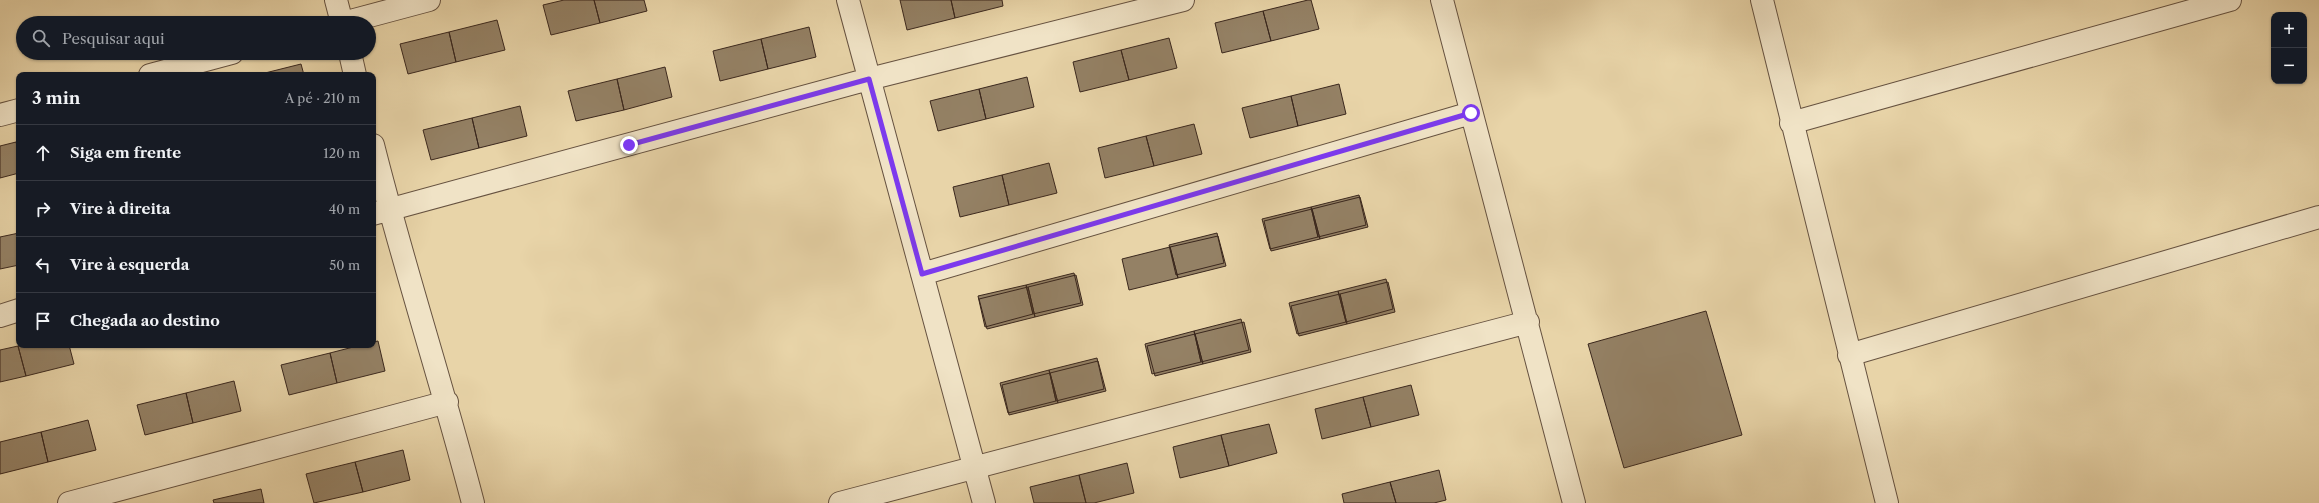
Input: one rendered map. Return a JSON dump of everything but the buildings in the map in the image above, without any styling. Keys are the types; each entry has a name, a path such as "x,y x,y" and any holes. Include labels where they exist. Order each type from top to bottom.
{"street":[{"path":"336,0 341,16"},
{"path":"369,16 429,0"},
{"path":"848,0 984,503"},
{"path":"381,212 869,79 1183,0"},
{"path":"1442,0 1528,322 1574,503"},
{"path":"1762,0 1791,123 1887,503"},
{"path":"1791,123 2230,0"},
{"path":"161,72 206,60"},
{"path":"352,60 354,72"},
{"path":"0,115 16,111"},
{"path":"922,274 1471,113"},
{"path":"376,170 381,212 447,402 473,503"},
{"path":"1849,354 2319,217"},
{"path":"0,316 16,311"},
{"path":"840,503 974,469 1528,322"},
{"path":"69,503 447,402"}],"route":[{"path":"629,145 869,79 922,274 1471,113"}]}
